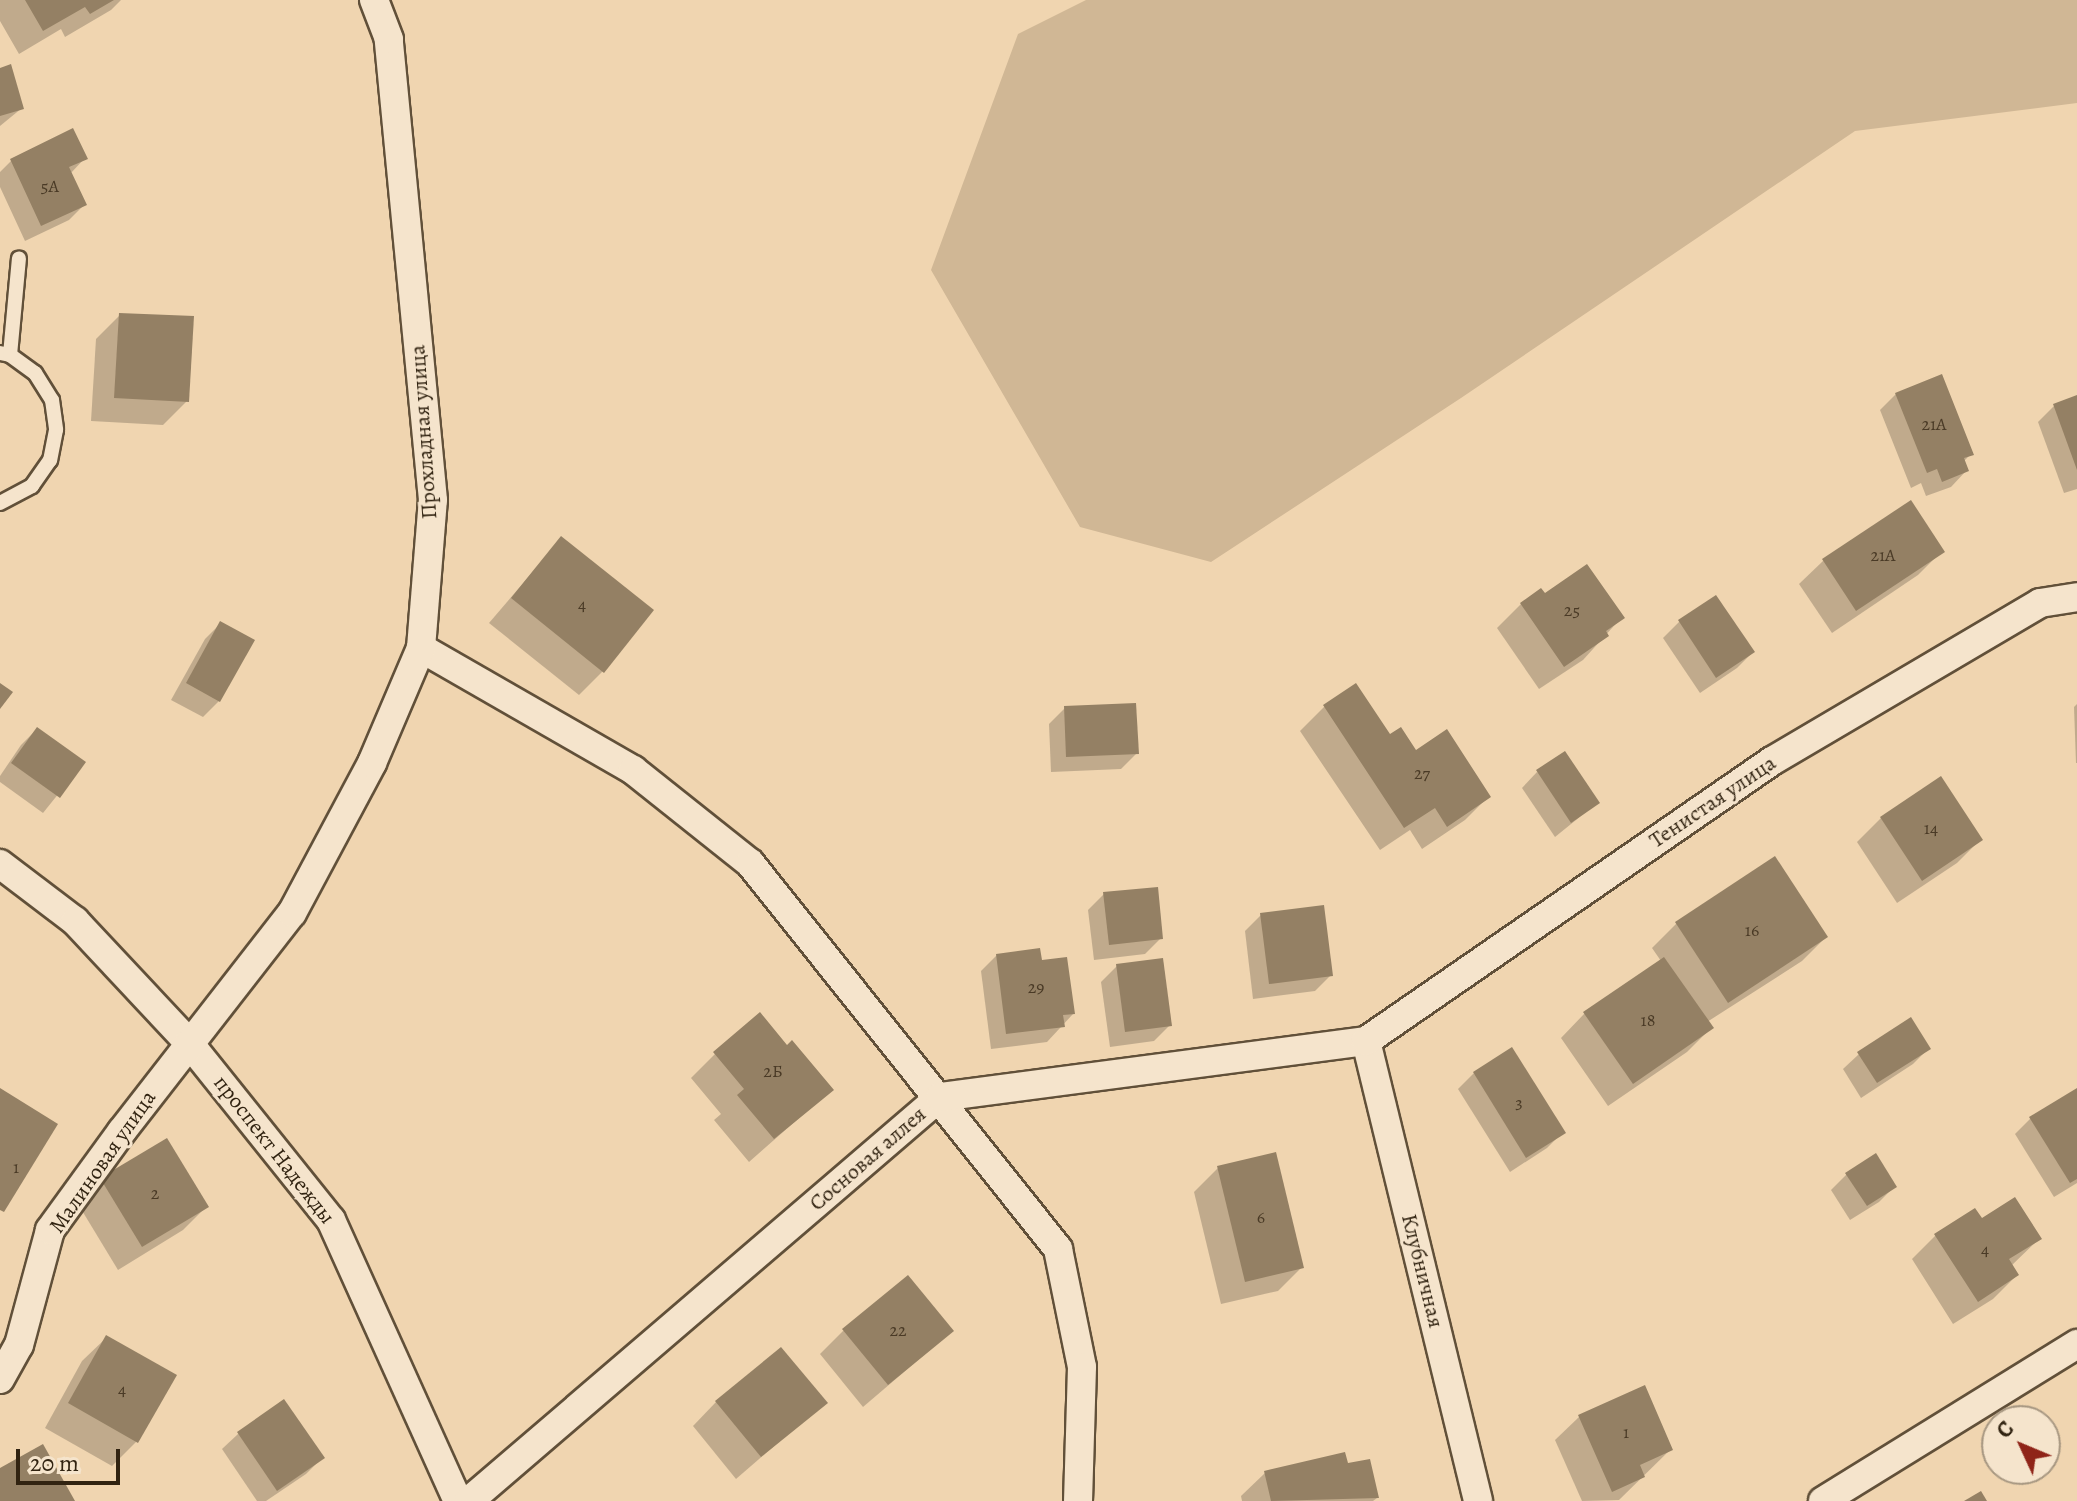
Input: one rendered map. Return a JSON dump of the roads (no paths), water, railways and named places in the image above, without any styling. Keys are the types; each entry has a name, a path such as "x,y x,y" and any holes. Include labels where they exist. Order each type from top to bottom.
{"street":[{"name":"Прохладная улица","path":"189,1043 292,913 372,763 421,648 433,500 389,39 374,0"},
{"name":"Тенистая улица","path":"1366,1041 1772,761 2040,603 2077,597"},
{"path":"421,648 633,770 750,863 940,1097 1058,1249 1082,1367 1078,1501"},
{"name":"проспект Надежды","path":"0,864 75,921 189,1043 331,1220 458,1501"},
{"name":"Сосновая аллея","path":"469,1501 940,1097 1366,1041"},
{"name":"Клубничная","path":"1366,1041 1478,1501"},
{"name":"Малиновая улица","path":"0,1379 19,1345 50,1230 189,1043"},
{"path":"1823,1501 2077,1344"}],"lane":[{"path":"0,503 32,486 50,460 56,430 52,400 35,373 5,354 19,258"}]}
